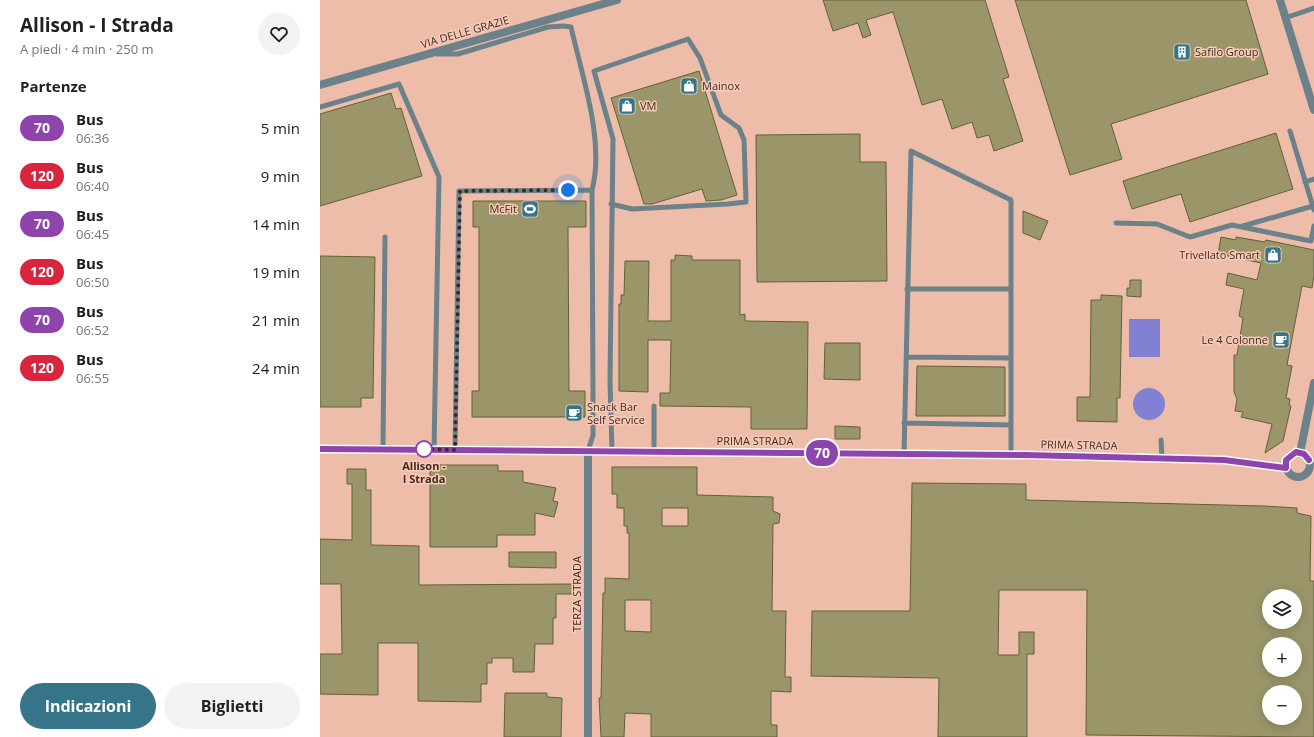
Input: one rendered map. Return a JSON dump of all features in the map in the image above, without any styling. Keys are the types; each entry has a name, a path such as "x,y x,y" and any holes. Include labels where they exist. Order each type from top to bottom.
{"street":[{"name":"VIA DELLE GRAZIE","path":"320,85 617,0"},
{"path":"1280,0 1314,110"},
{"path":"1286,468 1286,460 1288,456 1296,452 1300,452 1314,383"},
{"name":"PRIMA STRADA","path":"320,449 1011,455 1162,458 1224,460 1286,468 1287,472 1294,477 1310,474 1309,460 1300,452"},
{"name":"TERZA STRADA","path":"588,451 588,737"}],"lane":[{"path":"1285,18 1314,8"},
{"path":"430,54 458,54 548,27 571,27 592,119 596,176 592,190 593,435 588,451"},
{"path":"611,204 632,209 721,205 746,202 744,140 739,128 721,115 700,58 688,39 594,71 613,139 611,204 610,381 612,451"},
{"path":"320,107 399,84 439,177 434,450"},
{"path":"1240,226 1313,208 1290,131"},
{"path":"904,454 911,151 1011,200 1011,455"},
{"path":"1305,182 1314,180"},
{"path":"455,450 460,191 592,190"},
{"path":"1116,223 1158,224 1190,237 1232,225 1311,241 1314,226"},
{"path":"382,449 385,237"},
{"path":"907,289 1011,289"},
{"path":"906,357 1011,358"},
{"path":"654,406 654,452"},
{"path":"904,423 1011,425"},
{"path":"1161,440 1162,458"}],"shaded area":[{"path":"1129,319 1160,319 1160,357 1129,357"},
{"path":"1149,388 1155,389 1162,395 1165,404 1164,410 1158,417 1149,420 1143,419 1136,413 1133,404 1134,398 1140,391"}],"building":[{"path":"823,0 985,0 1009,77 1003,79 1023,141 994,151 989,135 977,138 972,122 952,129 942,99 922,105 893,12 866,20 871,35 863,38 858,23 833,31"},
{"path":"1015,0 1246,0 1268,74 1111,124 1122,159 1070,175"},
{"path":"699,71 737,195 721,200 706,201 702,189 652,204 644,204 611,98"},
{"path":"391,93 396,109 401,108 422,176 320,206 320,114"},
{"path":"1276,133 1293,189 1190,222 1181,194 1132,209 1123,181"},
{"path":"860,134 860,162 886,162 887,281 757,282 756,135"},
{"path":"473,201 586,201 586,227 568,227 569,391 585,391 585,417 472,417 472,391 479,391 479,227 473,227"},
{"path":"1023,211 1048,221 1040,240 1023,233"},
{"path":"1221,237 1236,240 1236,237 1265,242 1266,240 1314,250 1314,276 1312,288 1302,286 1287,365 1292,366 1286,398 1290,399 1289,405 1291,406 1283,441 1265,453 1272,424 1241,417 1243,412 1235,411 1237,399 1234,392 1234,355 1237,355 1243,318 1239,316 1244,289 1226,285 1228,273 1257,280 1261,263 1218,254"},
{"path":"675,255 692,256 692,260 740,260 740,315 745,314 745,321 808,322 807,429 751,429 751,407 660,406 660,393 670,393 671,340 648,340 648,392 619,391 619,304 621,304 621,295 624,295 625,261 649,261 648,321 671,321 671,260 675,260"},
{"path":"320,256 375,257 373,398 361,398 361,407 320,407"},
{"path":"1130,280 1141,280 1141,297 1127,296 1127,288 1130,288"},
{"path":"1101,295 1122,296 1120,398 1117,398 1117,422 1077,421 1077,397 1090,397 1091,300 1101,300"},
{"path":"825,343 860,343 860,380 824,379"},
{"path":"917,366 1005,367 1005,416 916,416"},
{"path":"835,426 860,427 860,439 835,439"},
{"path":"430,465 498,465 498,471 523,471 523,482 556,488 553,501 558,502 554,517 535,513 535,535 497,535 497,547 430,547"},
{"path":"612,467 697,467 697,495 773,497 773,511 780,514 779,523 773,524 772,611 786,611 785,677 791,677 791,692 771,691 771,725 777,725 777,737 651,737 651,714 625,713 624,737 601,737 599,698 601,698 603,593 605,593 605,578 629,579 629,533 627,533 627,526 624,526 624,508 617,508 617,494 612,494","holes":["662,508 688,508 688,526 662,526","625,600 651,600 651,632 625,631"]},
{"path":"347,469 366,469 366,490 371,490 371,545 419,546 419,585 573,584 573,594 556,594 556,618 553,618 553,644 535,644 534,672 513,672 513,658 492,658 492,663 487,663 487,684 481,684 481,702 418,701 418,643 378,643 378,695 320,694 320,654 342,654 341,584 320,584 320,539 352,540 352,484 347,484"},
{"path":"912,483 1026,484 1026,500 1297,508 1297,513 1311,516 1310,581 1314,581 1314,737 1086,735 1087,590 999,590 998,655 1019,655 1019,632 1034,632 1034,654 1027,654 1027,737 938,737 939,678 811,676 812,611 910,611"},
{"path":"509,552 556,552 556,568 509,567"},
{"path":"505,693 547,693 547,697 562,698 561,737 504,737"}],"bus line":[{"name":"70","path":"320,449 1026,455 1224,460 1273,468 1286,468 1285,464 1288,456 1296,452 1304,454 1309,460"}],"place":[{"name":"Safilo Group","path":"1182,52"},
{"name":"Mainox","path":"689,86"},
{"name":"VM","path":"627,106"},
{"name":"McFit","path":"530,209"},
{"name":"Trivellato Smart","path":"1273,255"},
{"name":"Le 4 Colonne","path":"1281,340"},
{"name":"Snack Bar Self Service","path":"574,413"},
{"name":"Allison - I Strada","path":"424,449"}],"route":[{"path":"424,449 421,449 455,450 460,191 568,190"}]}
